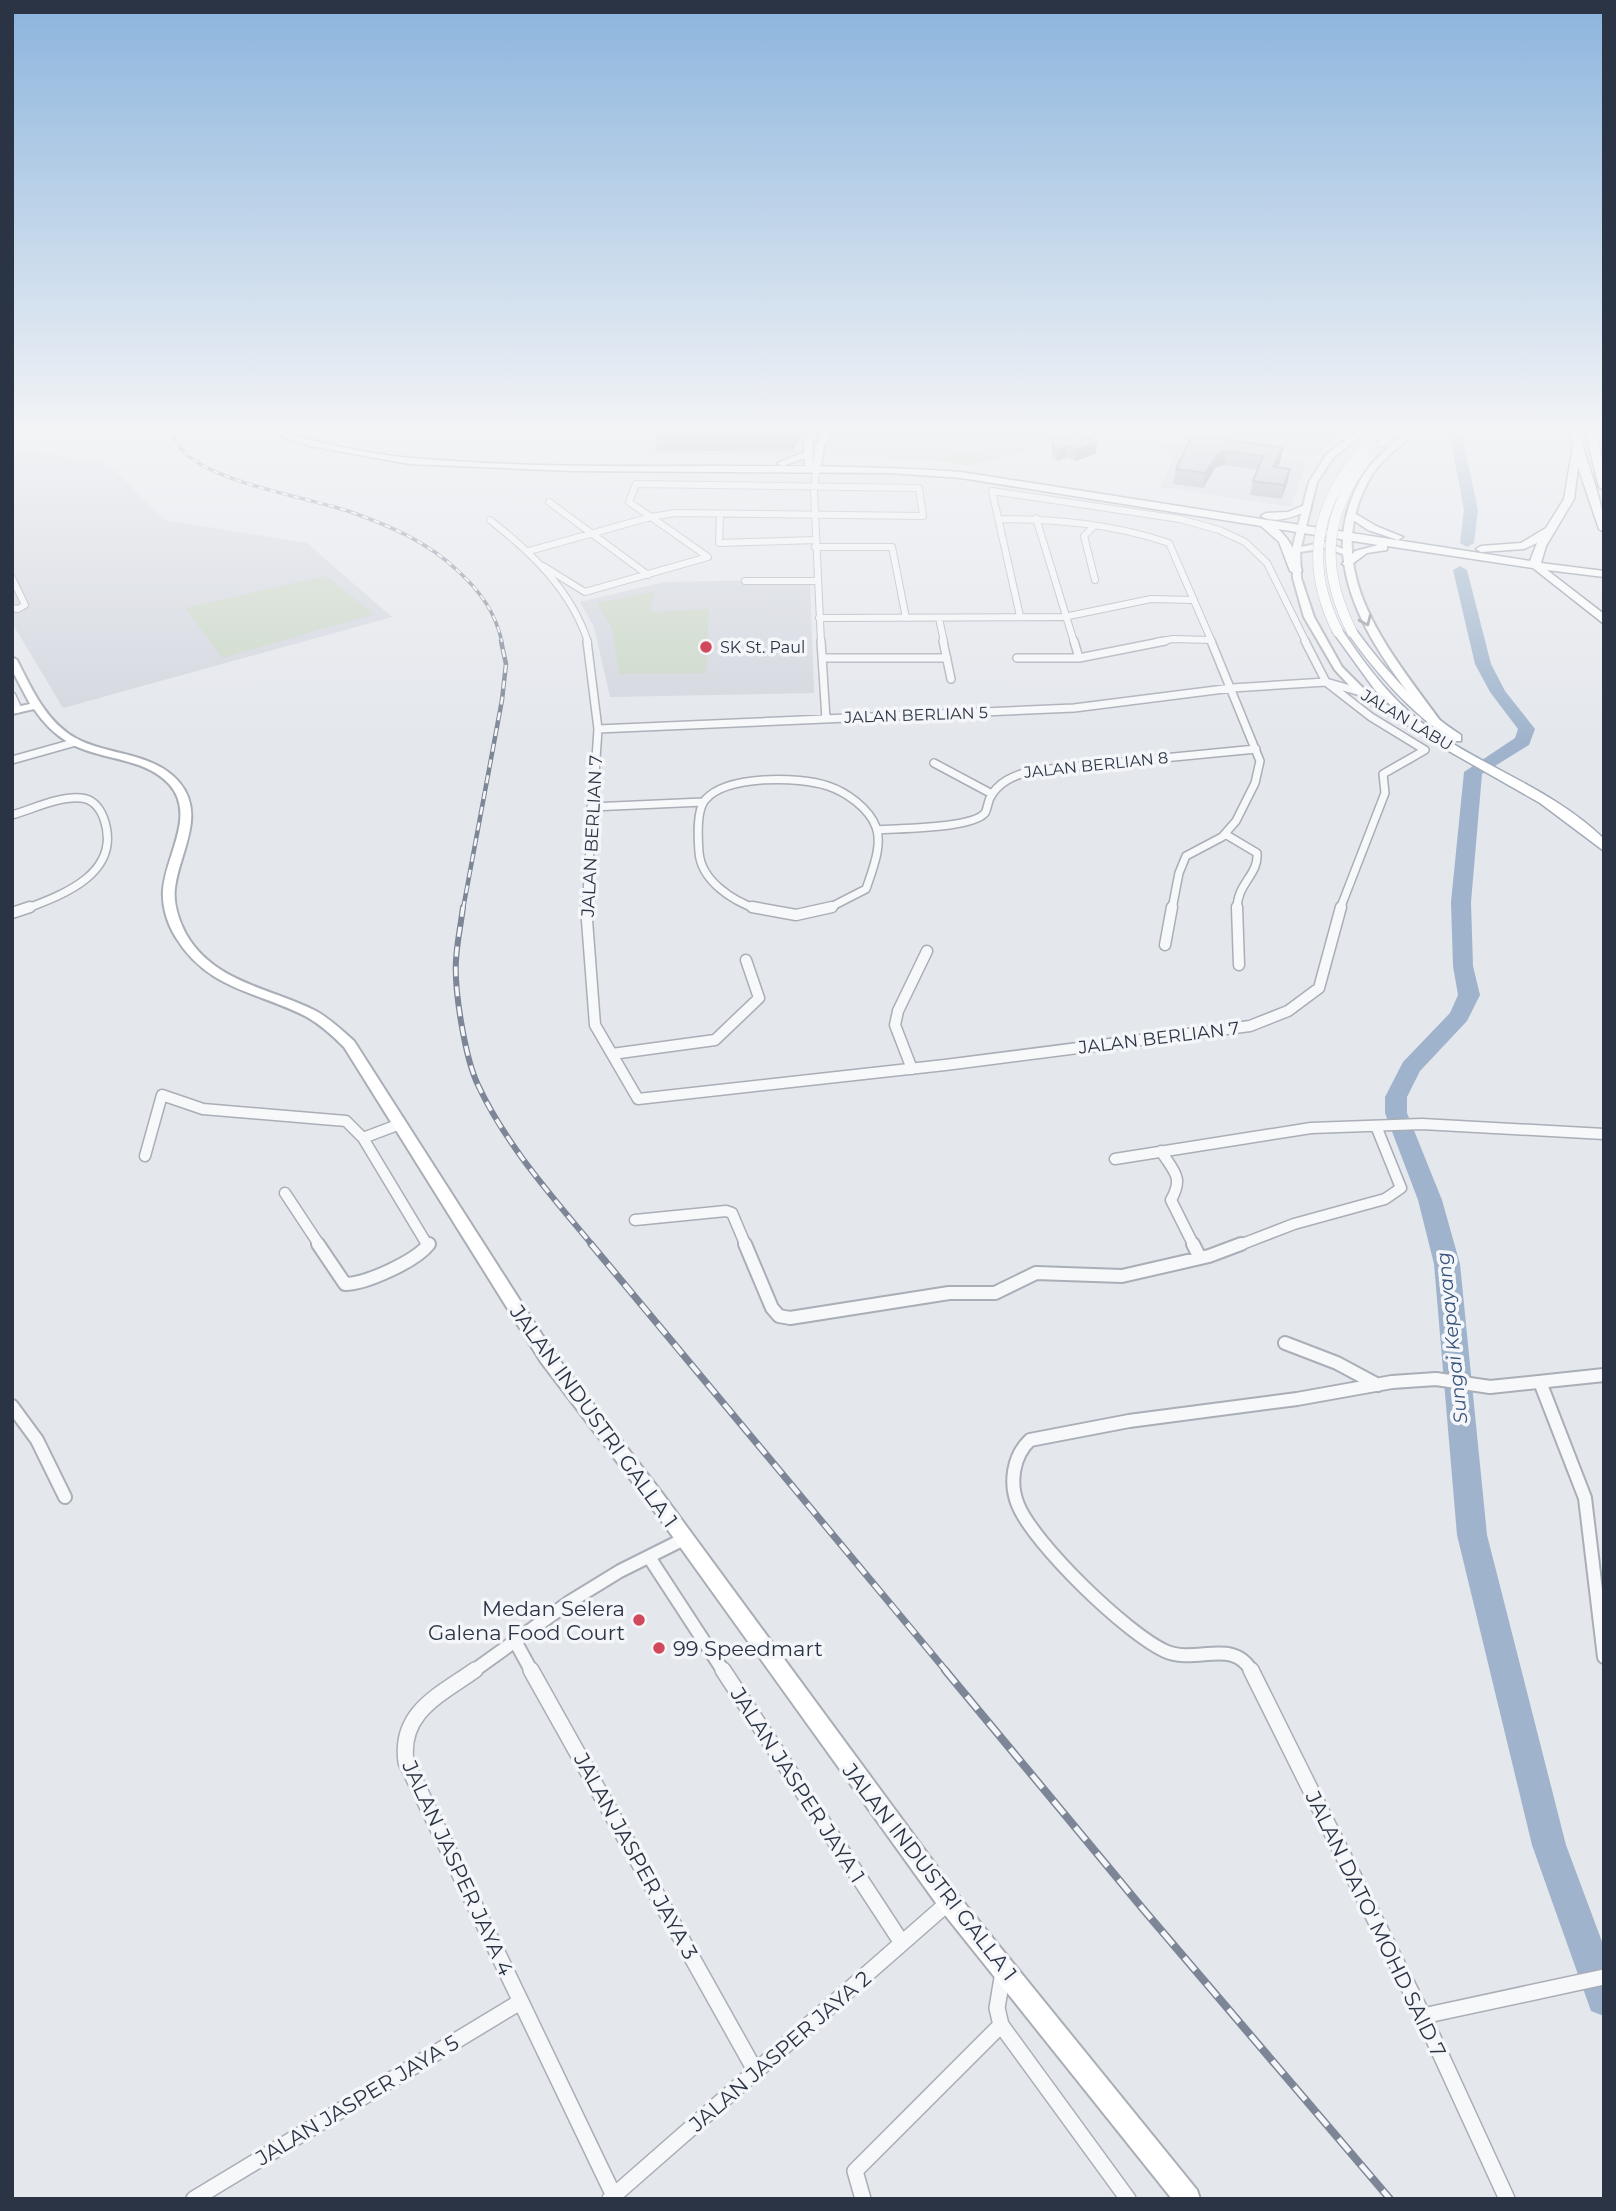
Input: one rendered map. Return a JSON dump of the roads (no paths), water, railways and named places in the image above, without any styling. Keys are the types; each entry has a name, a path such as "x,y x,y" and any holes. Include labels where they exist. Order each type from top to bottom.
{"highway":[{"path":"1279,534 1287,544 1296,571"},
{"path":"1353,534 1428,548 1599,570"},
{"path":"1357,534 1408,540"},
{"path":"1392,534 1428,548"},
{"path":"1466,553 1524,546 1543,534"},
{"path":"1536,563 1548,534"},
{"path":"1347,559 1369,549 1428,548"},
{"path":"1466,553 1567,590"},
{"path":"1536,563 1542,573 1604,621"}],"main road":[{"name":"JALAN LABU","path":"1299,534 1296,571 1309,617 1338,668 1357,691 1448,739 1577,822 1604,847"},
{"path":"1319,534 1316,569 1328,616 1360,667 1403,712 1435,731"},
{"path":"1334,534 1329,568 1337,603 1352,632 1435,731"},
{"name":"JALAN LABU","path":"1347,534 1347,559 1366,624 1435,731"},
{"path":"1296,550 1326,545 1336,547 1347,559"},
{"name":"JALAN INDUSTRI GALLA 1","path":"15,669 22,709 76,742 151,766 167,775 178,787 184,801 186,819 168,888 169,905 179,933 189,948 217,975 308,1012 331,1027 355,1052 547,1357 684,1539 949,1902 1188,2199"},
{"name":"JALAN LABU","path":"1448,739 1528,782 1604,831"}],"street":[{"name":"JALAN BERLIAN 7","path":"508,534 543,566 580,619 590,650 598,729 586,908 595,1025 638,1099 912,1069 1250,1026 1288,1012 1319,988 1334,924 1385,793 1383,774 1387,769 1425,750 1371,717 1326,682"},
{"path":"529,551 591,534"},
{"path":"592,534 648,575"},
{"path":"543,566 585,592 708,557 675,534"},
{"path":"718,534 719,543 892,547 906,618"},
{"path":"815,534 825,719"},
{"path":"1002,534 1020,616"},
{"path":"1041,534 1064,617 1079,658"},
{"path":"1086,534 1084,536 1095,580"},
{"path":"1145,534 1168,543 1232,688 1260,761 1255,783 1236,821 1225,834 1186,856 1179,873 1164,945"},
{"path":"1228,534 1245,542 1267,563 1326,682 1338,668"},
{"path":"12,578 25,605 18,609 12,608"},
{"path":"745,580 817,581"},
{"path":"819,618 1064,617 1151,599 1194,600"},
{"path":"939,618 951,679"},
{"path":"1017,658 1079,658 1173,639 1211,640"},
{"path":"822,658 947,658"},
{"name":"JALAN BERLIAN 5","path":"598,729 1074,708 1232,688 1326,682 1357,691"},
{"path":"12,696 22,709"},
{"path":"12,761 76,742"},
{"name":"JALAN BERLIAN 8","path":"877,830 976,819 985,813 998,783 1018,773 1256,749"},
{"path":"934,763 992,794"},
{"path":"771,780 823,784 840,789 865,812 877,830 873,870 866,889 821,911 797,915 761,912 731,897 708,876 699,858 701,806 731,785 749,782 771,780"},
{"path":"12,815 77,797 90,800 100,808 110,828 110,847 98,867 79,885 52,900 12,913"},
{"path":"591,807 704,803"},
{"path":"1225,834 1257,853 1258,863 1237,895 1239,965"},
{"path":"912,1069 895,1025 898,1011 927,951"},
{"path":"612,1054 715,1040 759,998 746,960"},
{"path":"145,1156 162,1096 203,1109 346,1121 363,1138 428,1240 428,1248 355,1284 345,1284 285,1193"},
{"path":"363,1138 400,1124"},
{"path":"1115,1159 1311,1128 1422,1124 1604,1134"},
{"path":"635,1220 726,1211 732,1213 772,1308 779,1316 790,1318 949,1293 995,1293 1036,1273 1122,1276 1200,1258 1294,1224 1385,1199 1398,1193 1401,1188 1380,1126"},
{"path":"1161,1151 1179,1180 1179,1186 1171,1200 1175,1212 1200,1258"},
{"path":"1285,1343 1337,1363 1378,1385 1436,1379 1490,1387 1604,1375"},
{"path":"1540,1382 1585,1498 1604,1657"},
{"name":"JALAN DATO' MOHD SAID 7","path":"1378,1385 1297,1399 1129,1421 1030,1440 1023,1445 1013,1470 1018,1506 1049,1547 1089,1592 1148,1643 1186,1657 1229,1651 1238,1654 1247,1662 1423,2016 1507,2199"},
{"path":"12,1406 37,1440 65,1497"},
{"name":"JALAN JASPER JAYA 4","path":"612,2197 407,1762 403,1745 407,1730 421,1709 571,1601 684,1539"},
{"name":"JALAN JASPER JAYA 1","path":"649,1557 902,1943"},
{"name":"JALAN JASPER JAYA 3","path":"515,1641 756,2072"},
{"name":"JALAN JASPER JAYA 2","path":"612,2197 949,1902"},
{"path":"1003,1969 997,2008 1001,2025 1128,2199"},
{"path":"1423,2016 1604,1977"},
{"name":"JALAN JASPER JAYA 5","path":"194,2199 520,2001"},
{"path":"863,2199 855,2171 1001,2025"}],"waterway":[{"name":"Sungai Kepayang","path":"1467,543 1468,534"},
{"name":"Sungai Kepayang","path":"1460,570 1483,664 1498,692 1527,729 1523,741 1473,772 1461,902 1463,966 1469,995 1459,1016 1411,1067 1396,1097 1396,1113 1430,1200 1447,1264 1472,1535 1549,1845 1604,1998"}],"railway":[{"path":"404,534 434,552 466,579 491,612 502,642"},
{"path":"463,909 502,700 506,664 501,641"},
{"path":"463,907 456,973 461,1024 473,1073 489,1107 516,1149 593,1246"},
{"path":"591,1244 947,1672"},
{"path":"945,1670 1143,1909 1390,2199"}],"place":[{"name":"SK St. Paul","path":"706,647"},
{"name":"Medan Selera Galena Food Court","path":"639,1620"},
{"name":"99 Speedmart","path":"659,1648"}]}
